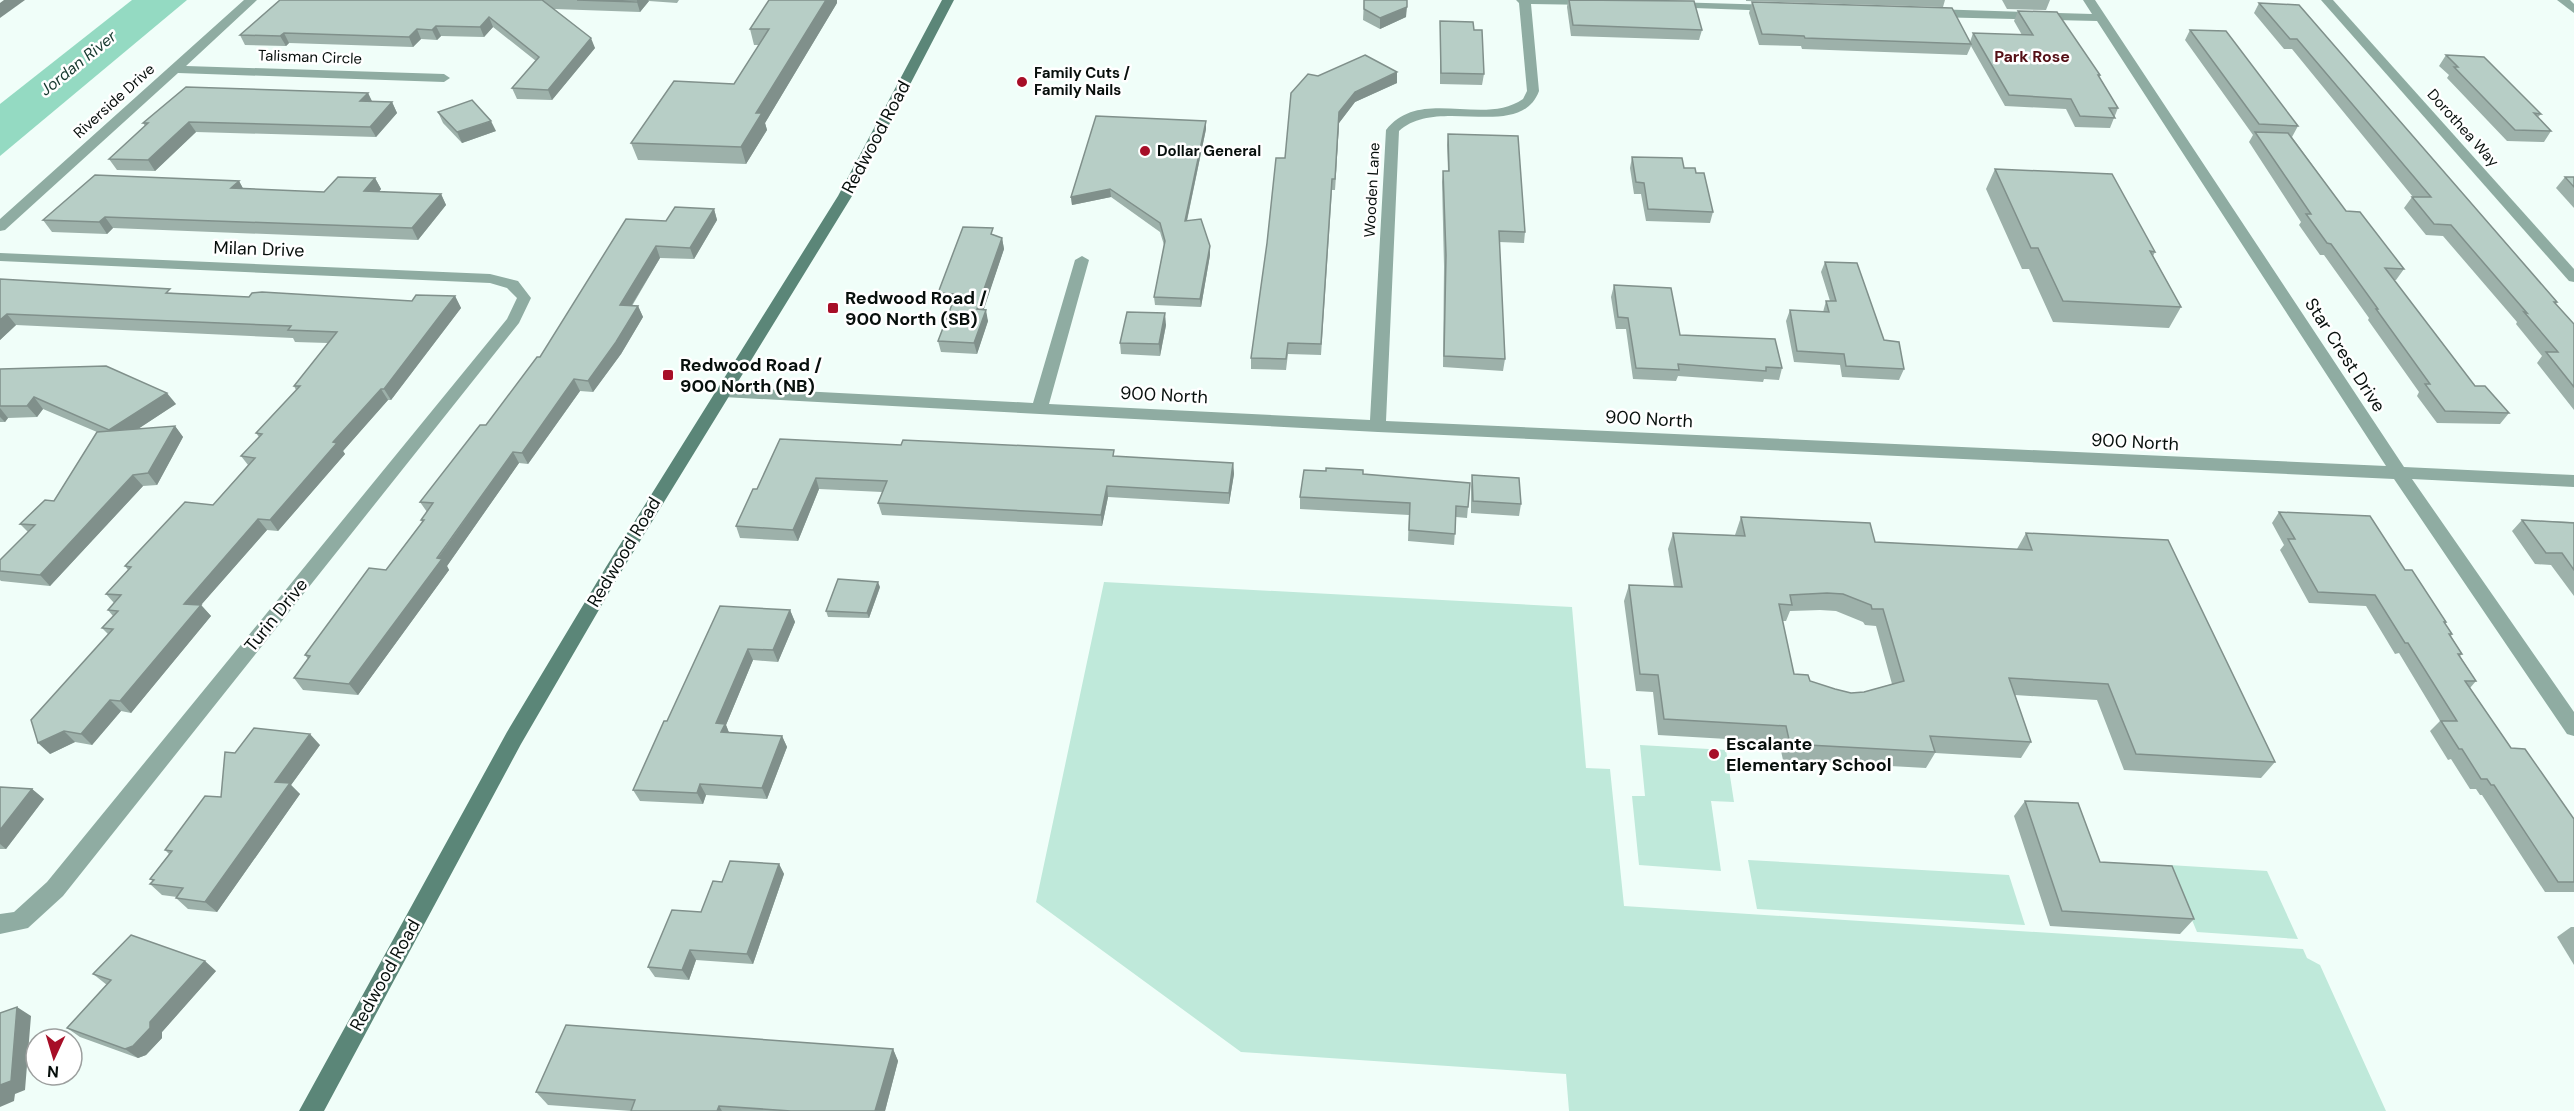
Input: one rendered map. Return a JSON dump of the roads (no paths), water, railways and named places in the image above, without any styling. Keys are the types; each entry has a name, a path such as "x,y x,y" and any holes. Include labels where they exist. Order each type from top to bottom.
{"main road":[{"name":"Redwood Road","path":"311,1111 514,738 612,572 845,196 948,0"}],"street":[{"name":"Riverside Drive","path":"0,227 250,0"},
{"path":"1523,0 1608,3"},
{"name":"Wooden Lane","path":"1378,426 1393,130 1406,118 1428,112 1503,112 1522,107 1529,102 1533,91 1523,0"},
{"name":"Star Crest Drive","path":"2089,0 2398,472 2574,728"},
{"name":"Dorothea Way","path":"2327,0 2574,278"},
{"path":"2563,0 2574,10"},
{"path":"1656,4 1787,8"},
{"path":"1918,12 2101,18"},
{"name":"Talisman Circle","path":"174,69 444,78"},
{"name":"Milan Drive","path":"0,257 484,278 516,286"},
{"path":"1040,408 1082,260"},
{"name":"Turin Drive","path":"0,924 20,921 39,905 69,872 514,320 524,298 516,286"},
{"name":"900 North","path":"723,392 1378,426 2574,481"}],"water":[{"name":"Jordan River","path":"132,0 187,0 0,156 0,104"}],"place":[{"name":"Family Cuts / Family Nails","path":"1022,82"},
{"name":"Dollar General","path":"1145,151"},
{"name":"Redwood Road / 900 North (SB)","path":"833,308"},
{"name":"Redwood Road / 900 North (NB)","path":"668,375"},
{"name":"Escalante Elementary School","path":"1714,754"}],"district":[{"name":"Park Rose","path":"2032,56"}]}
